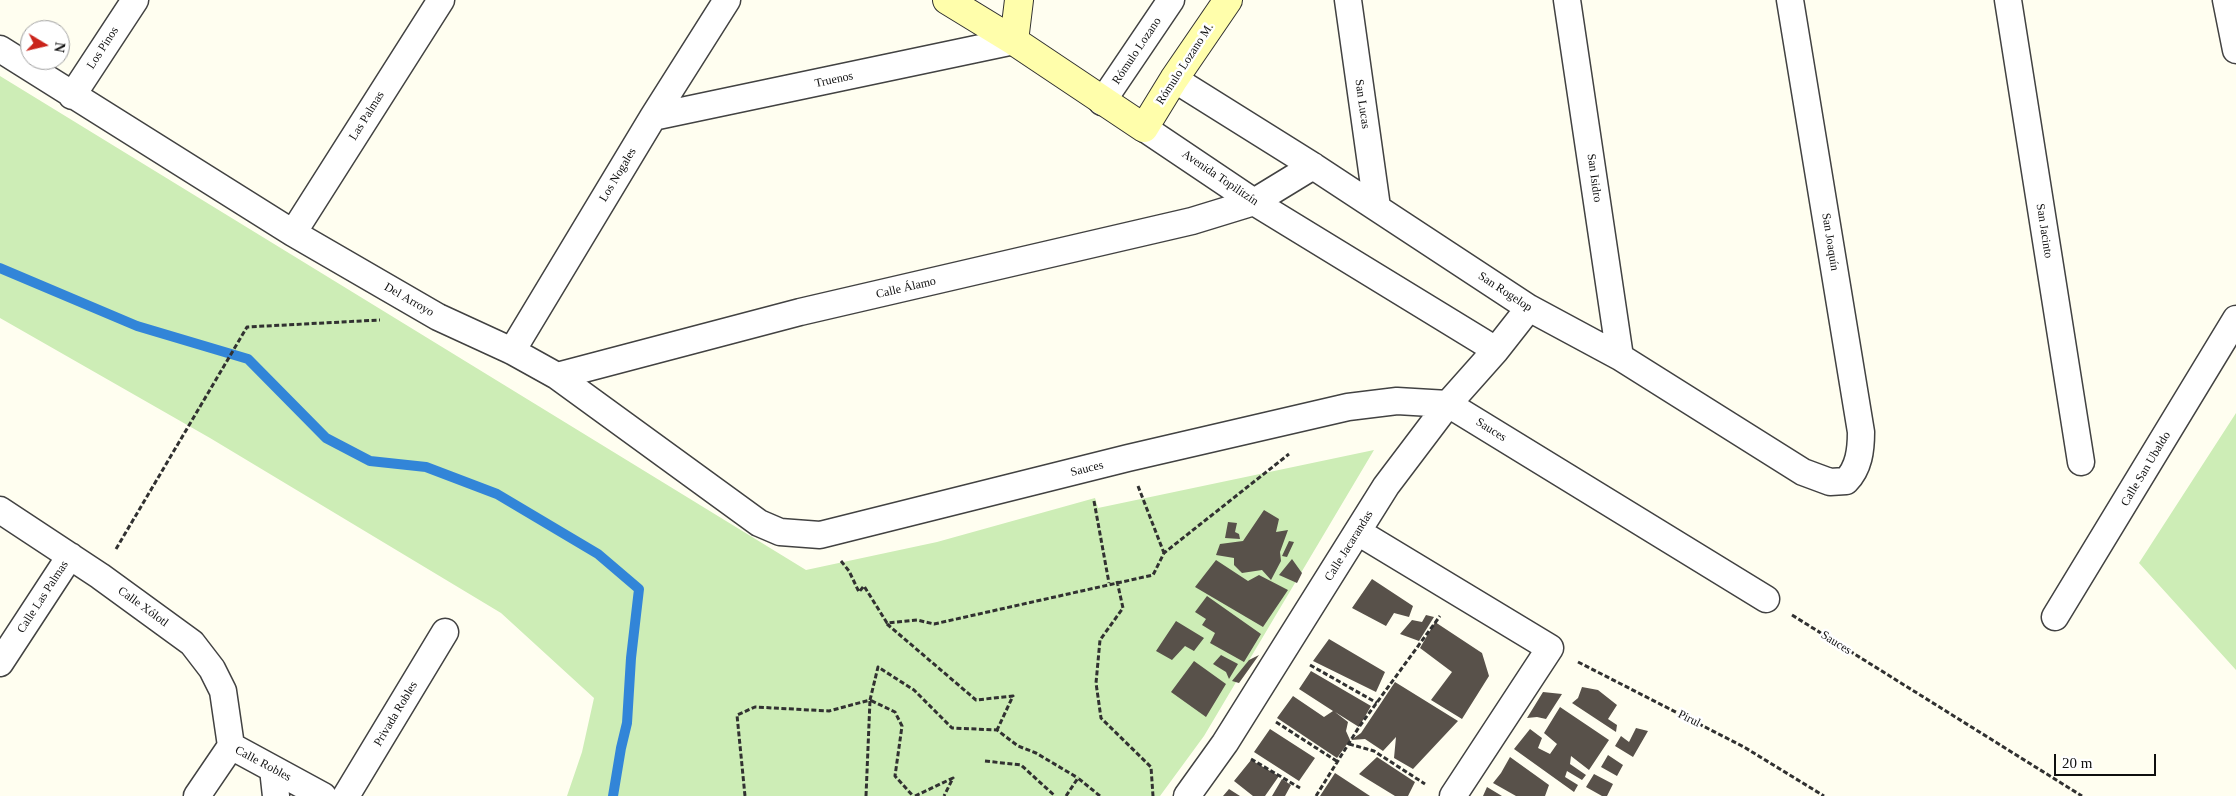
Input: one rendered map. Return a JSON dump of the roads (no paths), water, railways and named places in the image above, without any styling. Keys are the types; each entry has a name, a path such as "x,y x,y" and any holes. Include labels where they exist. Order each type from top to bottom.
{"street":[{"name":"Los Pinos","path":"72,96 135,0"},
{"name":"Las Palmas","path":"293,233 441,0"},
{"name":"Los Nogales","path":"512,351 653,117 727,0"},
{"name":"Avenida Topilitzín","path":"946,0 1014,41 1102,102 1254,202 1496,350"},
{"path":"1014,41 1019,0"},
{"name":"Rómulo Lozano","path":"1102,102 1172,0"},
{"name":"Rómulo Lozano M.","path":"1144,128 1174,79 1228,0"},
{"name":"San Lucas","path":"1348,0 1377,208"},
{"name":"San Isidro","path":"1567,0 1620,357"},
{"name":"San Joaquín","path":"1790,0 1861,432 1858,461 1853,474 1846,481"},
{"name":"San Jacinto","path":"2008,0 2081,462"},
{"path":"2226,0 2236,50"},
{"name":"Truenos","path":"653,117 1014,41"},
{"name":"Del Arroyo","path":"0,49 72,96 293,233 438,317 512,351 557,376 759,523 780,532 820,536"},
{"name":"San Rogelop","path":"1174,79 1314,166 1529,308 1620,357 1802,472 1830,482 1846,481"},
{"name":"Calle Álamo","path":"557,376 800,312 1192,221 1254,202 1314,166"},
{"name":"Calle Jacarandas","path":"1187,796 1225,743 1386,486 1448,404 1496,350 1529,308"},
{"name":"Calle San Ubaldo","path":"2055,618 2236,319"},
{"name":"Sauces","path":"820,536 1128,458 1348,407 1397,401 1448,404 1766,599"},
{"name":"Calle Xólotl","path":"0,510 100,576 192,643 212,669 223,691 230,746"},
{"path":"1358,532 1457,590 1550,648 1453,796"},
{"name":"Calle Las Palmas","path":"0,663 70,556"},
{"name":"Privada Robles","path":"346,796 445,632"},
{"path":"197,796 230,746"},
{"name":"Calle Robles","path":"230,746 323,796"},
{"path":"274,769 276,796"}],"waterway":[{"path":"0,268 137,326 248,359 326,438 370,461 426,467 497,494 598,554 639,589 631,658 627,723 613,796"}]}
